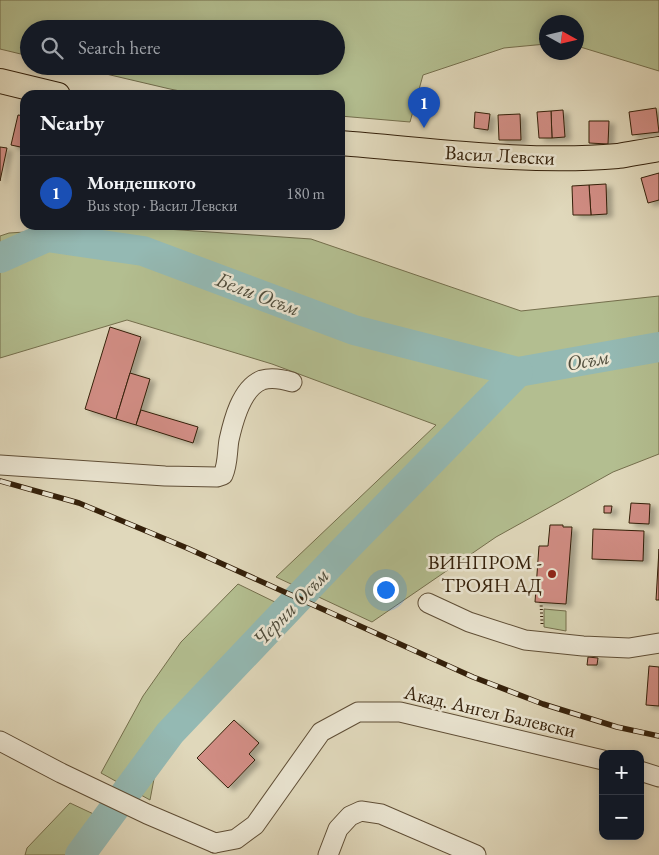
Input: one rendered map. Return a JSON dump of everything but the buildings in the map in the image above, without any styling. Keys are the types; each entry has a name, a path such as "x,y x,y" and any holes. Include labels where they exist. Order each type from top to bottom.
{"main road":[{"path":"0,81 37,90"},
{"name":"Васил Левски","path":"345,142 506,157 566,158 619,156 659,149"}],"street":[{"path":"0,465 217,478 223,475 226,468 234,416 244,397 260,381 271,378 292,382"},
{"path":"428,604 469,622 525,640 582,646 629,648 659,643"},
{"name":"Акад. Ангел Балевски","path":"212,849 236,839 255,824 320,732 358,712 400,712 599,759"},
{"path":"0,741 61,773 147,814 212,849"},
{"path":"644,772 659,777"},
{"path":"328,855 338,829 350,816 361,811 381,814 476,855"}],"green space":[{"path":"0,0 659,0 659,71 584,48 584,15 539,15 539,45 504,48 423,75 410,122 345,116 345,90 175,90 110,75 345,75 345,20 20,20 20,54 0,49"},
{"path":"58,230 181,230 311,239 521,311 659,296 659,454 613,472 496,537 372,622 276,577 436,425 272,364 127,320 0,358 0,236 9,233"},
{"path":"238,584 281,605 216,665 157,763 150,800 101,773 143,696 181,642"},
{"path":"544,609 566,611 566,631 544,627"},
{"path":"70,803 115,824 95,855 25,855 27,848"}],"waterway":[{"name":"Бели Осъм","path":"0,258 47,237 143,251 354,330 518,372 659,347"},
{"name":"Черни Осъм","path":"80,855 170,733 343,551 518,372"}],"railway":[{"path":"0,481 79,503 187,548 473,677 543,704 617,727 659,736"}],"place":[{"name":"Мондешкото","path":"424,128"},
{"name":"ВИНПРОМ - ТРОЯН АД","path":"552,574"}],"water label":[{"name":"Осъм","path":"588,360"}]}
